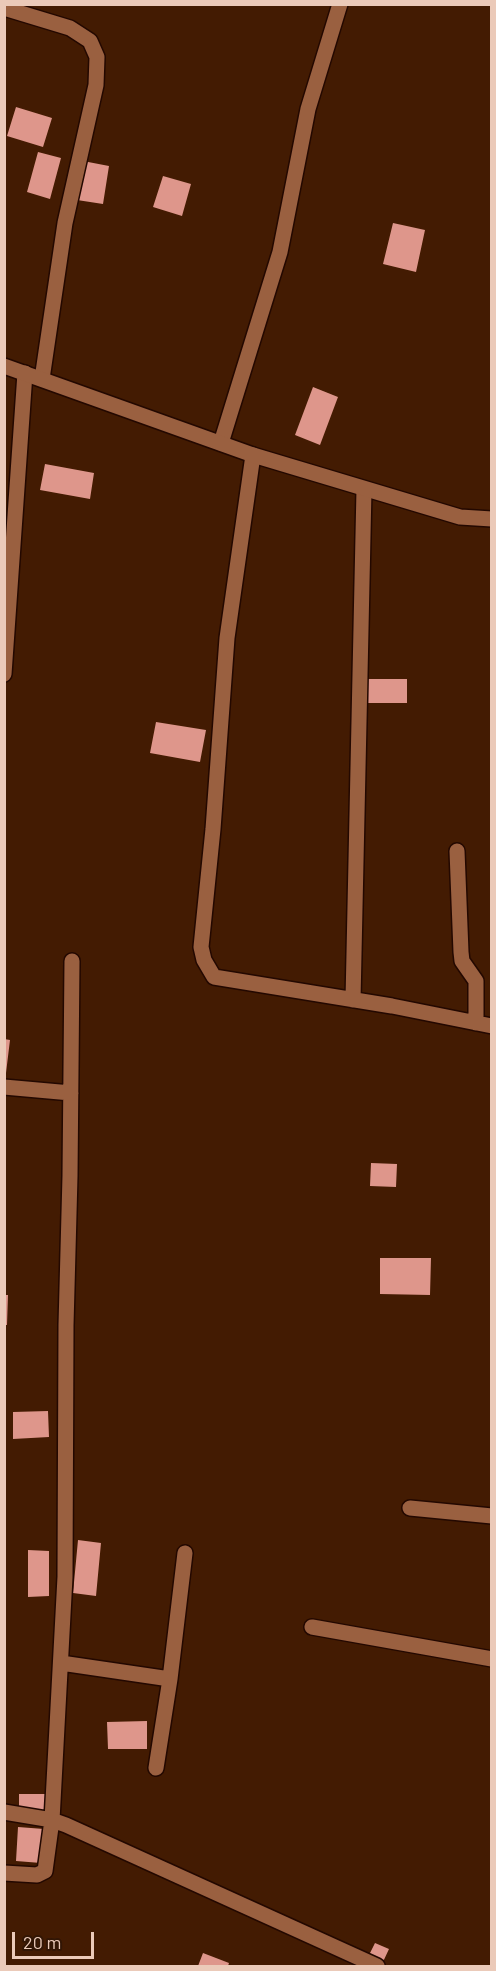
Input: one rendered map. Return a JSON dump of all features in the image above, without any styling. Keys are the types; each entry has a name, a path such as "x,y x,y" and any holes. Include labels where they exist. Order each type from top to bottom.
{"street":[{"path":"221,443 280,252 308,108 340,4"},
{"path":"4,8 70,28 90,41 97,57 96,85 65,223 42,379"},
{"path":"4,366 253,455 460,517 492,519"},
{"path":"4,674 25,373"},
{"path":"253,455 227,638 213,829 201,947 204,960 214,977 492,1026"},
{"path":"353,1000 364,489"},
{"path":"457,851 461,952 462,961 476,981 476,1023"},
{"path":"4,1873 37,1875 45,1871 52,1820 65,1577 66,1325 72,961"},
{"path":"4,1087 71,1093"},
{"path":"410,1509 492,1516"},
{"path":"156,1768 170,1679 185,1553"},
{"path":"312,1627 492,1659"},
{"path":"61,1664 170,1679"},
{"path":"4,1812 52,1820 83,1832 377,1966"}],"building":[{"path":"16,107 52,118 43,147 7,136"},
{"path":"38,152 61,158 50,199 27,192"},
{"path":"83,161 109,166 103,204 77,200"},
{"path":"163,176 191,184 182,216 153,207"},
{"path":"393,223 425,230 416,272 383,264"},
{"path":"313,387 338,397 320,445 295,435"},
{"path":"45,464 94,473 90,499 40,490"},
{"path":"368,679 407,679 407,703 367,703"},
{"path":"156,722 206,730 200,762 150,753"},
{"path":"4,1039 10,1040 6,1073 4,1073"},
{"path":"371,1163 397,1164 396,1187 370,1186"},
{"path":"380,1258 431,1258 430,1295 380,1294"},
{"path":"4,1295 8,1295 7,1325 4,1325"},
{"path":"48,1411 49,1437 13,1439 13,1412"},
{"path":"78,1540 101,1543 96,1596 73,1593"},
{"path":"28,1550 49,1551 49,1596 28,1597"},
{"path":"147,1721 147,1749 108,1749 107,1722"},
{"path":"19,1794 46,1794 45,1811 19,1810"},
{"path":"18,1827 44,1829 41,1863 16,1861"},
{"path":"375,1943 389,1949 382,1964 368,1957"},
{"path":"203,1953 229,1963 228,1966 198,1966"}]}
